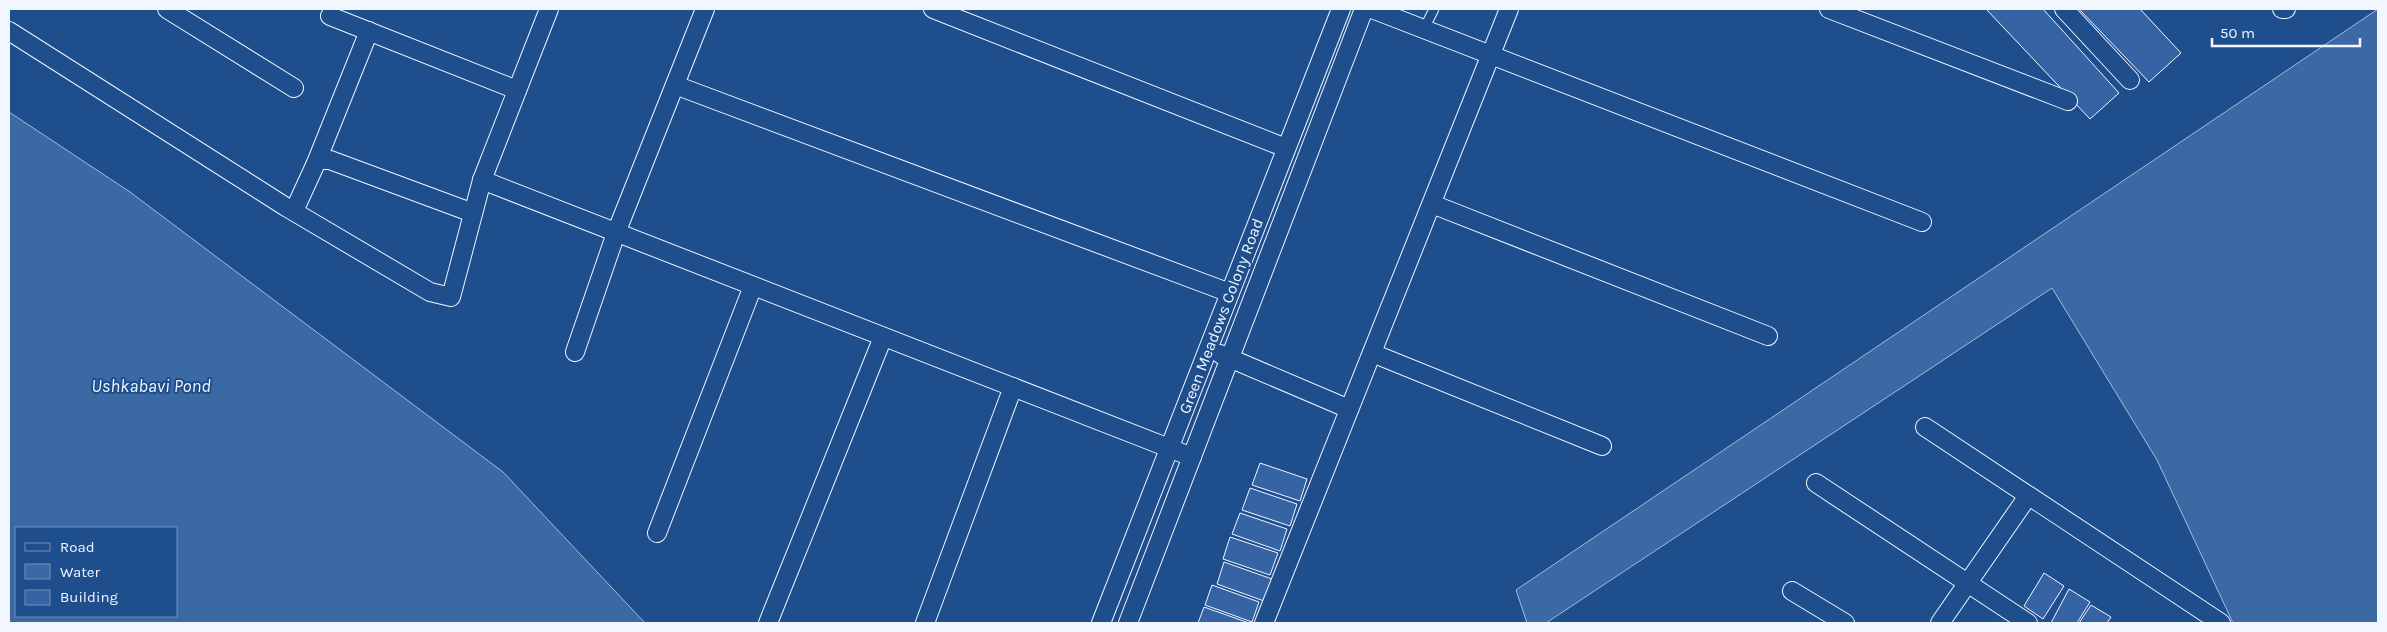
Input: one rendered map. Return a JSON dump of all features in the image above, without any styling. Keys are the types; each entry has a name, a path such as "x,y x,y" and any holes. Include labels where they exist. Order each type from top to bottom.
{"street":[{"path":"167,9 294,88"},
{"path":"9,31 294,211 430,292 451,297 482,180 549,9"},
{"path":"575,352 616,233 705,9"},
{"path":"933,9 1286,148"},
{"name":"Green Meadows Colony Road","path":"1101,623 1341,9"},
{"name":"Green Meadows Colony Road","path":"1128,623 1364,9"},
{"path":"1372,9 1922,222"},
{"path":"1264,623 1509,9"},
{"path":"1829,9 2068,101"},
{"path":"2064,9 2130,80"},
{"path":"330,16 517,90"},
{"path":"294,211 316,163 369,31"},
{"path":"675,85 1230,293"},
{"path":"316,163 321,160 330,160 473,213"},
{"path":"482,180 1192,457"},
{"path":"1432,204 1768,336"},
{"path":"657,534 752,286"},
{"path":"768,623 883,337"},
{"path":"1208,349 1349,409"},
{"path":"1372,354 1602,446"},
{"path":"925,623 1013,387"},
{"path":"1925,427 2221,623"},
{"path":"1816,483 2028,623"},
{"path":"1940,623 2028,496"},
{"path":"1792,591 1845,623"}],"lane":[{"path":"1424,29 1434,9"}],"water":[{"path":"2378,9 2378,623 2233,623 2157,460 2052,288 1546,623 1527,623 1516,590"},
{"name":"Ushkabavi Pond","path":"9,112 130,192 503,472 645,623 9,623"}],"building":[{"path":"1986,9 2043,9 2119,93 2090,119"},
{"path":"2079,9 2140,9 2181,53 2149,82"},
{"path":"1260,463 1307,479 1300,501 1252,485"},
{"path":"1250,488 1297,504 1290,526 1242,510"},
{"path":"1240,513 1287,529 1280,551 1232,534"},
{"path":"1230,537 1278,553 1270,575 1223,559"},
{"path":"1224,562 1272,579 1264,601 1217,584"},
{"path":"2044,573 2064,586 2043,619 2024,606"},
{"path":"1212,585 1259,602 1252,622 1205,605"},
{"path":"2069,589 2090,602 2077,623 2051,623"},
{"path":"2091,605 2111,617 2107,623 2079,623"},
{"path":"1204,607 1249,623 1198,623"}]}
